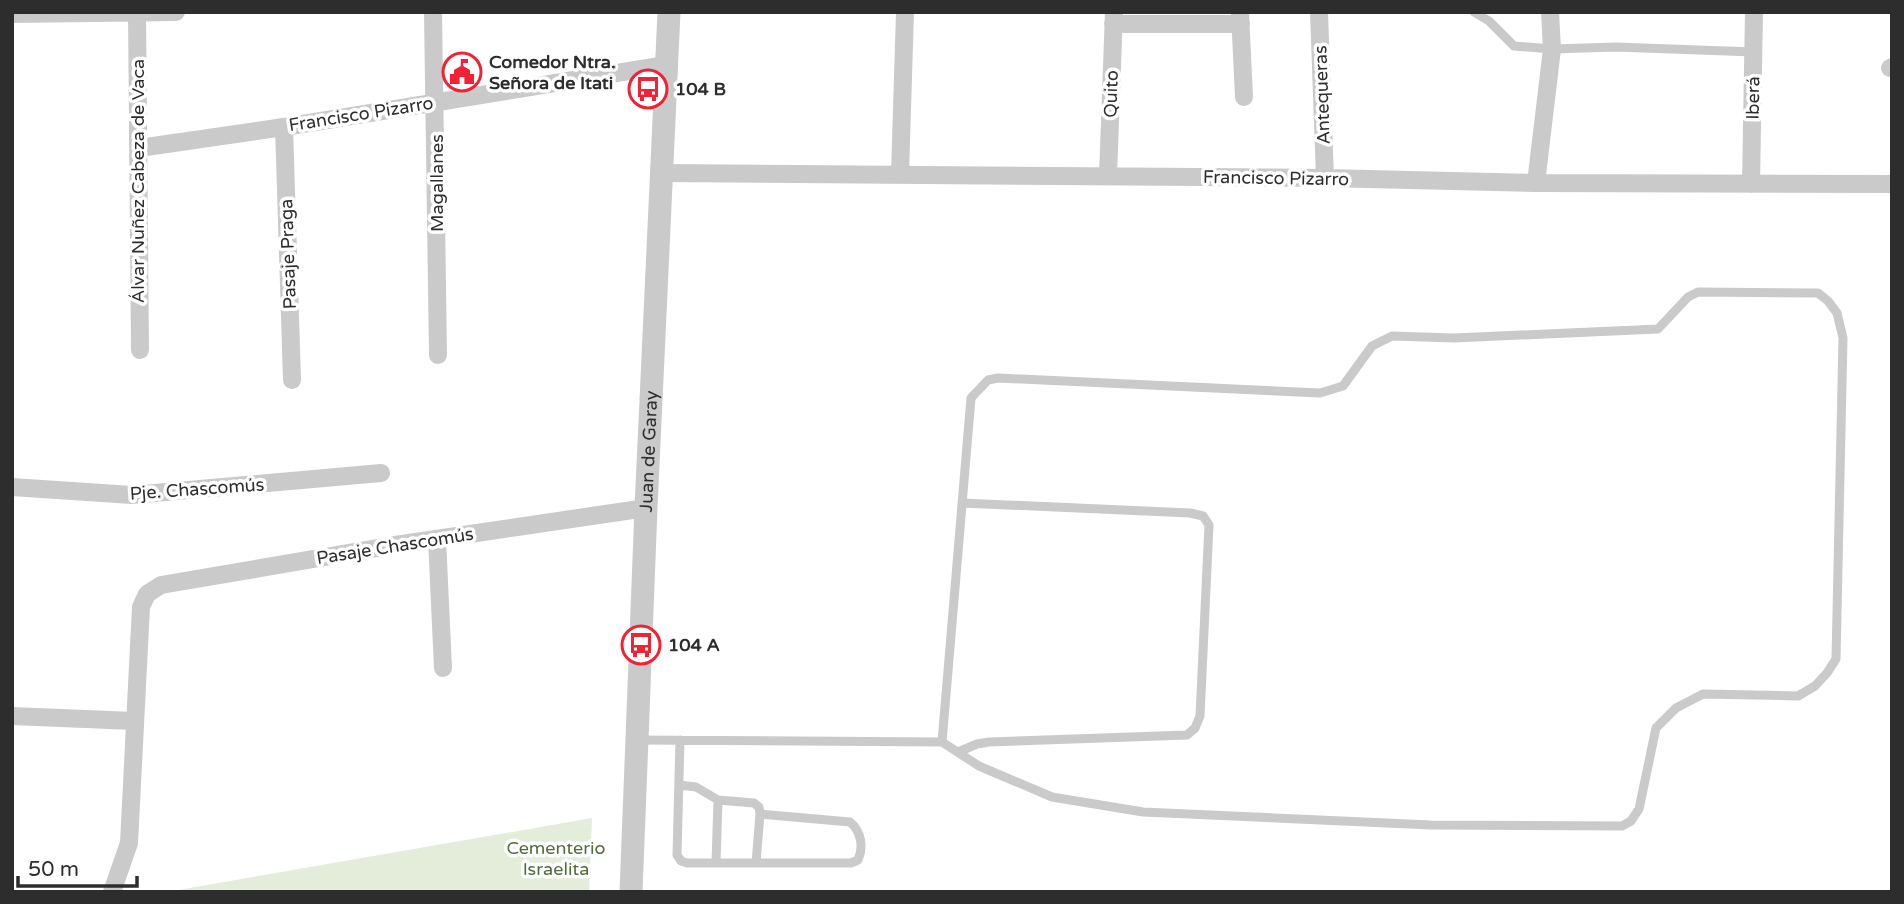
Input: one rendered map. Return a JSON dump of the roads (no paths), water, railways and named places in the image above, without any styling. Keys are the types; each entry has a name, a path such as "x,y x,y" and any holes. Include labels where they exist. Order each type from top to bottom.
{"street":[{"path":"12,14 176,12"},
{"name":"Magallanes","path":"433,12 438,355"},
{"name":"Juan de Garay","path":"631,892 669,12"},
{"path":"900,174 905,12"},
{"name":"Antequeras","path":"1319,12 1325,178"},
{"path":"1536,183 1552,49 1550,12"},
{"name":"Iberá","path":"1751,184 1754,12"},
{"name":"Álvar Nuñez Cabeza de Vaca","path":"137,13 139,350"},
{"path":"1113,18 1240,18 1244,97"},
{"name":"Quito","path":"1108,176 1113,18"},
{"name":"Francisco Pizarro","path":"139,148 666,65"},
{"name":"Pasaje Praga","path":"284,127 292,380"},
{"name":"Francisco Pizarro","path":"661,173 1325,178 1536,183 1892,184"},
{"name":"Pje. Chascomús","path":"12,487 132,495 381,474"},
{"name":"Pasaje Chascomús","path":"134,721 141,607 147,594 161,585 437,539 646,508"},
{"path":"437,539 443,668"},
{"path":"12,716 134,721 129,844 113,892"}],"lane":[{"path":"1474,12 1489,21 1514,46 1754,52"},
{"path":"637,740 942,742 979,766 1052,797 1143,812 1431,825 1622,826 1631,821 1639,809 1656,728 1676,708 1703,694 1798,696 1815,686 1836,659 1843,338 1837,313 1818,293 1698,292 1688,297 1658,329 1454,338 1392,336 1372,345 1343,386 1320,393 998,378 988,380 971,398 942,742"},
{"path":"958,752 977,744 1187,735 1195,728 1200,716 1209,525 1203,516 1190,513 962,503"},
{"path":"680,740 677,855 681,861 851,863 858,860 862,851 859,833 850,822 760,814"},
{"path":"679,785 696,787 718,800 754,803 760,814 757,863"},
{"path":"716,863 718,800"}],"place":[{"name":"Comedor Ntra. Señora de Itati","path":"462,72"},
{"name":"104 B","path":"648,89"},
{"name":"104 A","path":"641,645"}],"park label":[{"name":"Cementerio Israelita","path":"556,858"}]}
